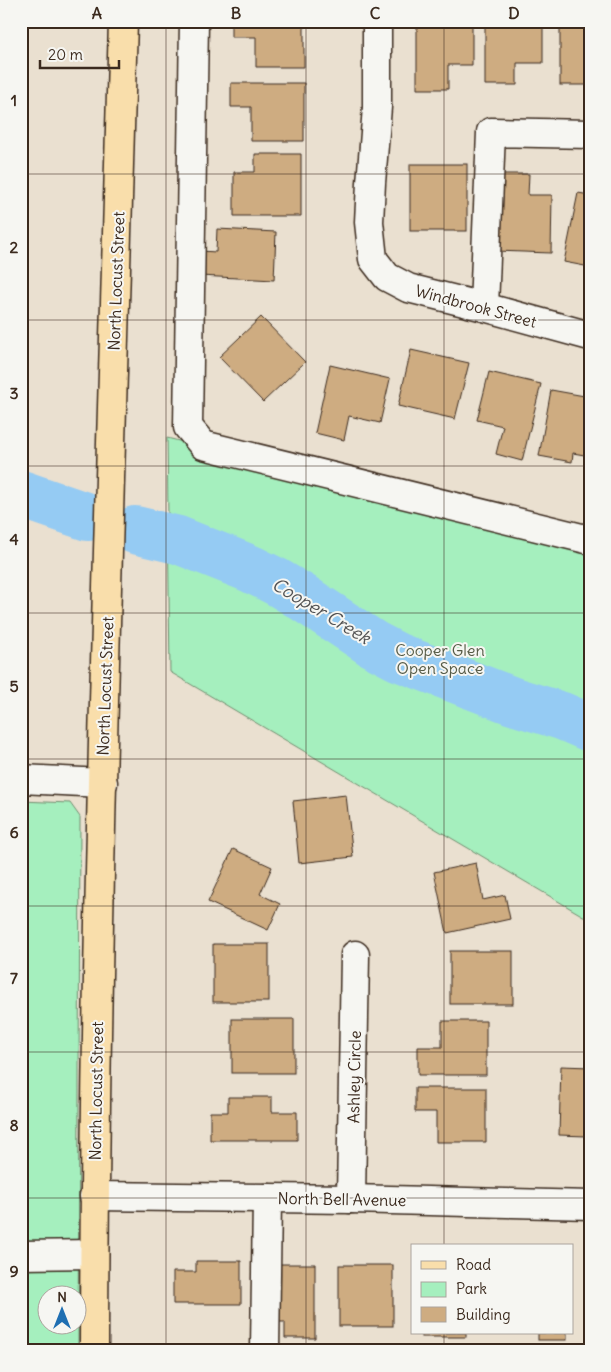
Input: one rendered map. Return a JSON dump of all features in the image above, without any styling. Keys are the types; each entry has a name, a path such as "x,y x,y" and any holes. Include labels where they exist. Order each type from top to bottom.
{"main road":[{"name":"North Locust Street","path":"94,1351 94,1196 103,783 123,21"}],"street":[{"path":"194,21 188,427 203,445 590,540"},
{"name":"Windbrook Street","path":"377,21 377,107 369,222 373,259 387,277 408,288 590,336"},
{"path":"484,307 491,132 590,134"},
{"path":"21,779 103,783"},
{"name":"Ashley Circle","path":"351,1199 355,955"},
{"name":"North Bell Avenue","path":"94,1196 351,1199 590,1205"},
{"path":"265,1351 267,1198"},
{"path":"21,1255 94,1254"}],"green space":[{"name":"Cooper Glen Open Space","path":"167,438 590,544 590,920 170,672"},
{"path":"21,801 70,803 80,817 78,1284 38,1284 38,1334 78,1334 78,1351 21,1351"}],"building":[{"path":"231,21 304,21 304,67 256,67 256,37 231,37"},
{"path":"417,21 472,21 472,65 448,65 448,89 417,89"},
{"path":"485,21 543,21 543,63 517,63 517,85 485,85"},
{"path":"560,21 590,21 590,85 560,85"},
{"path":"231,83 304,83 304,141 251,141 251,107 231,107"},
{"path":"255,154 301,154 301,216 234,216 234,172 255,172"},
{"path":"410,164 467,164 467,231 410,231"},
{"path":"498,174 529,174 528,195 552,195 551,253 496,251"},
{"path":"578,193 590,195 590,267 564,262"},
{"path":"217,229 276,232 274,280 200,276 201,251 216,252"},
{"path":"261,317 305,362 263,402 219,357"},
{"path":"411,350 469,363 455,419 398,406"},
{"path":"330,365 390,379 380,423 349,416 344,440 315,433"},
{"path":"489,372 541,384 522,461 496,454 503,426 477,420"},
{"path":"551,390 590,397 590,456 573,453 572,462 539,456"},
{"path":"346,795 353,857 299,863 293,801"},
{"path":"233,849 272,867 260,894 280,904 268,930 208,902"},
{"path":"476,863 483,900 505,895 510,919 447,933 434,872"},
{"path":"213,944 269,944 269,1002 213,1002"},
{"path":"450,951 513,951 513,1004 450,1004"},
{"path":"232,1019 294,1019 294,1073 232,1073"},
{"path":"442,1021 486,1021 486,1075 418,1075 418,1047 442,1047"},
{"path":"561,1066 590,1067 590,1111 587,1111 586,1136 559,1135"},
{"path":"415,1088 486,1088 486,1142 436,1142 436,1112 415,1112"},
{"path":"228,1097 272,1097 272,1112 297,1112 297,1140 210,1140 210,1112 228,1112"},
{"path":"196,1261 241,1261 241,1304 173,1304 173,1272 196,1272"},
{"path":"269,1264 315,1264 315,1338 285,1338 285,1322 269,1322"},
{"path":"339,1265 393,1265 393,1326 339,1326"},
{"path":"422,1334 466,1334 466,1337 422,1337"},
{"path":"538,1334 567,1334 567,1340 538,1340"}],"waterway":[{"name":"Cooper Creek","path":"21,494 88,517"},
{"name":"Cooper Creek","path":"135,530 178,540 251,569 277,582 373,644 398,657 513,701 562,716 590,728"}]}
